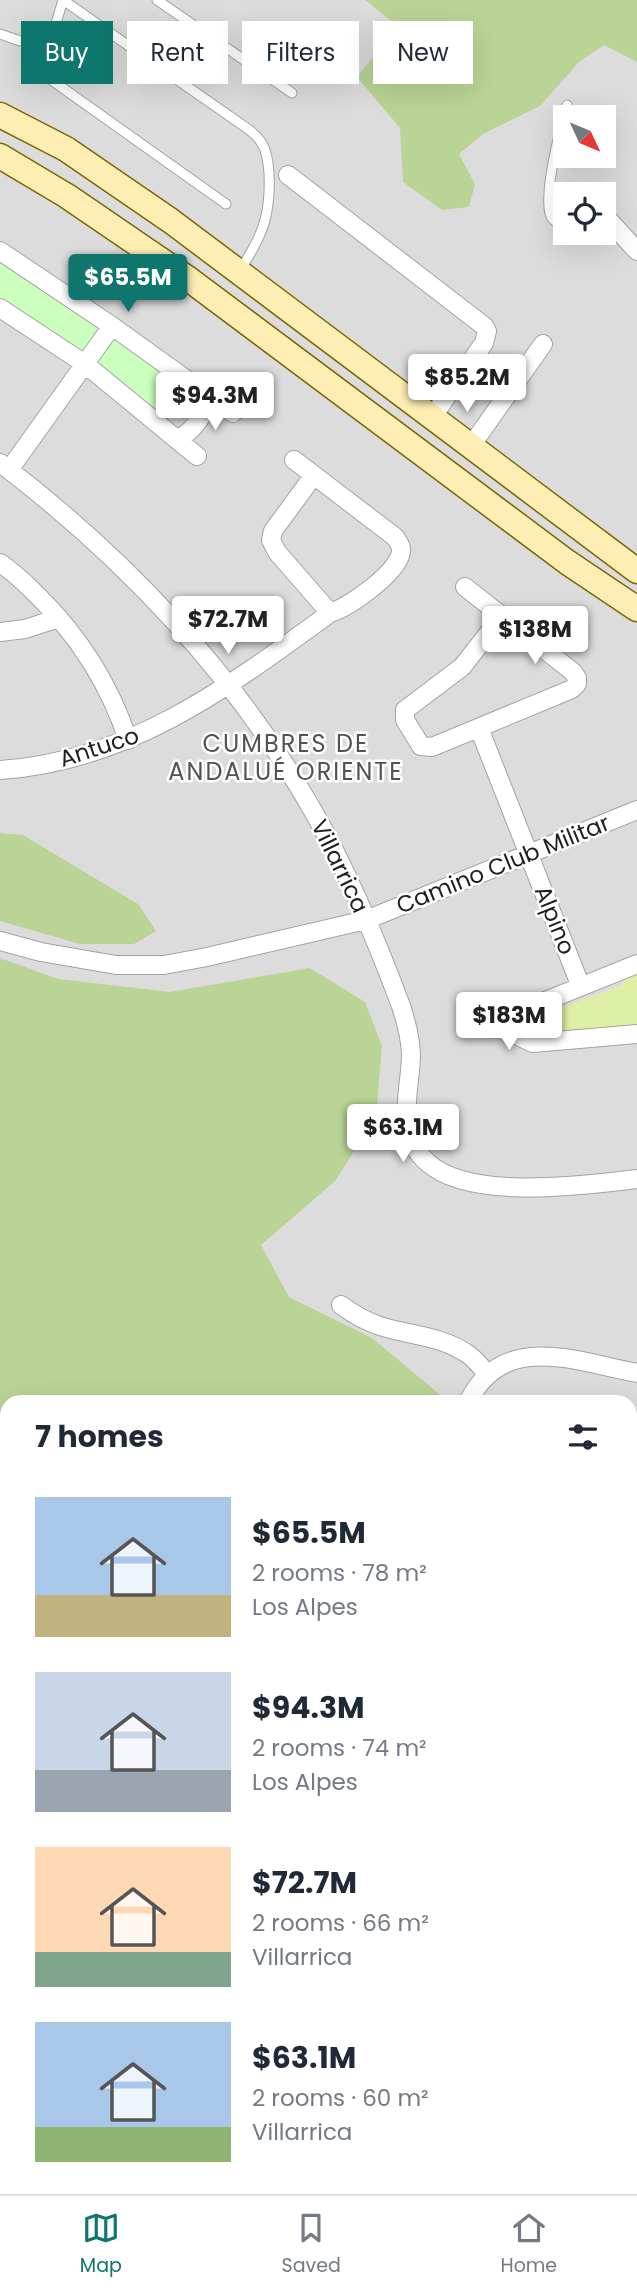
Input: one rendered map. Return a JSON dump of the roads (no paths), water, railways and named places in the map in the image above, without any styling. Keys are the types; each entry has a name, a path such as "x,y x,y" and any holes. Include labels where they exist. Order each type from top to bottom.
{"street":[{"path":"0,115 66,149 240,271 637,571"},
{"path":"0,156 51,185 190,280 567,562 637,609"},
{"path":"288,175 484,326 484,344 433,416"},
{"path":"616,229 637,251"},
{"path":"0,251 112,326 233,413"},
{"path":"190,280 212,251"},
{"path":"0,308 85,363 197,456"},
{"path":"4,467 112,326"},
{"path":"471,446 543,344"},
{"path":"178,439 199,421 208,395"},
{"path":"294,460 314,475 275,527 271,540 276,552 330,613"},
{"name":"Villarrica","path":"4,467 77,527 149,596 227,685 273,746 314,811 350,883 401,1007 410,1039 405,1124 422,1158 447,1175 502,1186 577,1187 637,1180"},
{"name":"Antuco","path":"0,770 71,759 128,740 180,716 251,671 330,613 344,607 386,574 401,554 401,547 395,537 314,475"},
{"path":"0,564 31,589 81,643 117,708 128,740"},
{"path":"465,587 502,616 573,672 578,681 572,689 424,748 418,744 404,716 410,705 462,667 502,616"},
{"path":"0,632 25,629 59,618"},
{"name":"Alpino","path":"479,728 581,987"},
{"name":"Camino Club Militar","path":"0,941 89,962 116,965 164,965 207,957 366,920 637,810"},
{"path":"637,964 524,1011 517,1020 520,1037 533,1043 637,1034"},
{"path":"341,1305 374,1324 432,1336 456,1347 470,1356 488,1375"},
{"path":"473,1395 488,1375 514,1360 546,1355 637,1373"}],"lane":[{"path":"226,204 50,79 45,60 63,0 248,129 262,143 268,168 266,217 240,271"},
{"path":"157,0 292,93"},
{"path":"0,34 20,41"},
{"path":"553,165 550,212 553,217"}],"district":[{"name":"CUMBRES DE ANDALUÉ ORIENTE","path":"286,757"}]}
